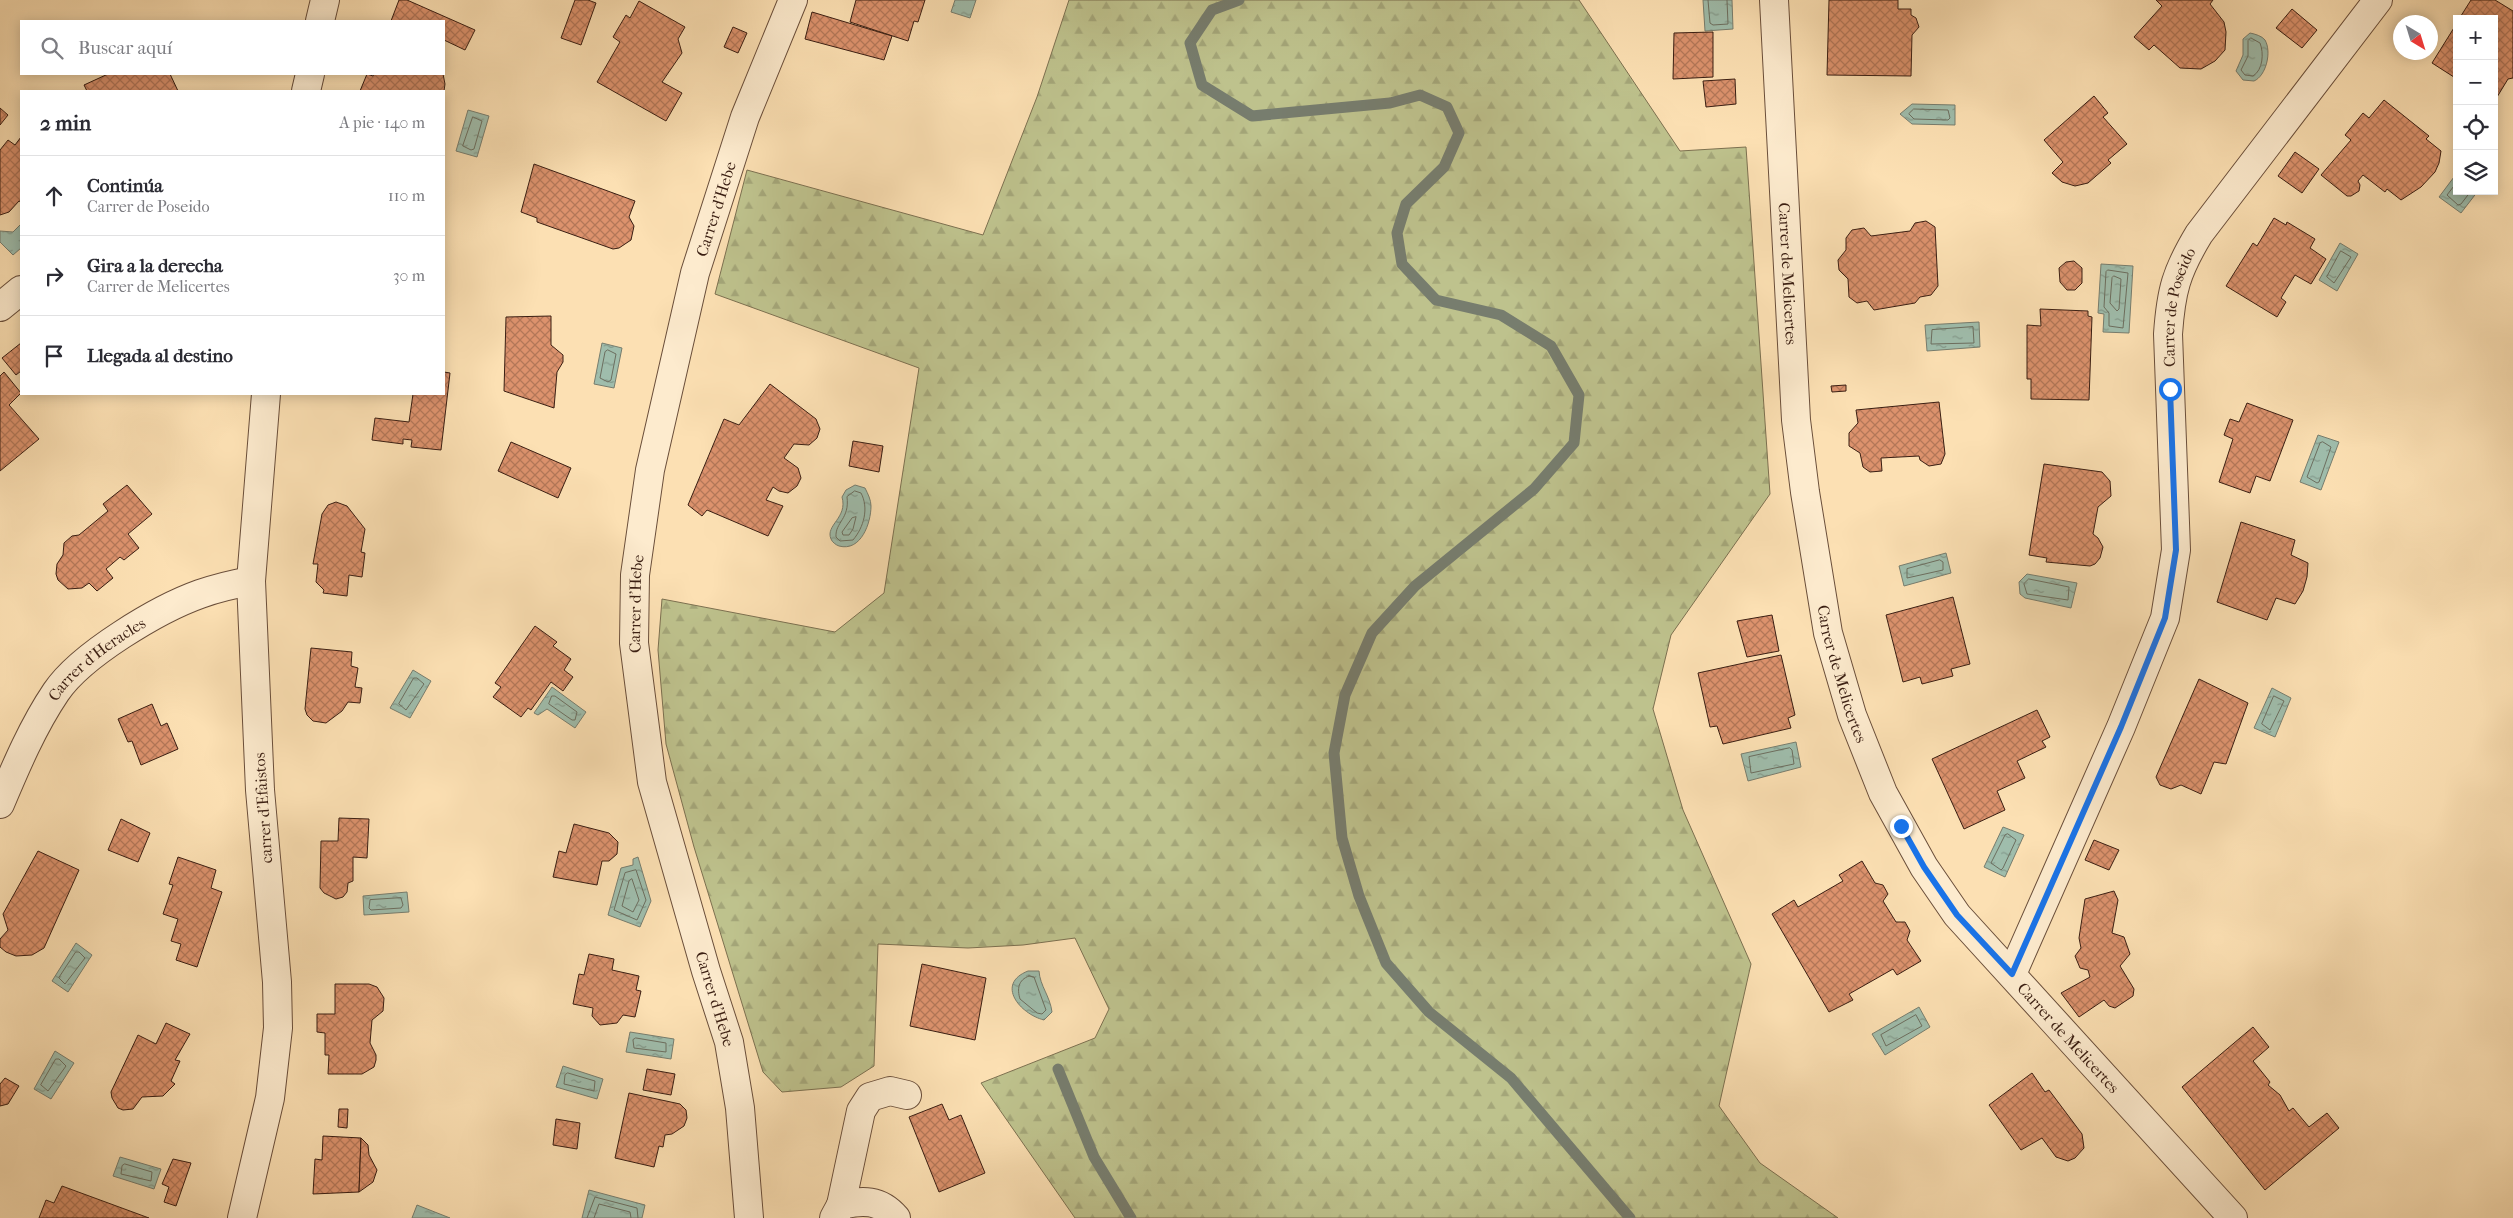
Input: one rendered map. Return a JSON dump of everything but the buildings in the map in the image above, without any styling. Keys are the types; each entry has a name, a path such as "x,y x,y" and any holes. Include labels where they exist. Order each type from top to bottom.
{"street":[{"path":"320,20 325,0"},
{"name":"Carrer d'Hebe","path":"749,1218 740,1108 729,1042 706,971 649,766 634,643 635,575 650,470 695,272 745,117 793,0"},
{"name":"Carrer de Melicertes","path":"1774,0 1796,420 1804,492 1828,633 1852,715 1887,801 1924,867 1957,915 2233,1218"},
{"name":"Carrer de Poseido","path":"2012,974 2121,727 2165,618 2176,550 2168,334 2171,298 2177,276 2199,234 2378,0"},
{"path":"306,90 310,75"},
{"path":"0,307 20,291"},
{"name":"carrer d'Efaistos","path":"242,1218 270,1098 278,1028 277,982 260,790 251,581 266,395"},
{"name":"Carrer d'Heracles","path":"0,804 13,773 56,692 73,672 117,640 174,605 228,585 251,581"},
{"path":"837,1212 861,1111 870,1098 890,1091 907,1095"},
{"path":"837,1212 860,1200 892,1213 896,1218"}],"green space":[{"path":"1069,0 1579,0 1680,151 1746,147 1770,494 1671,635 1653,709 1683,810 1751,964 1719,1106 1760,1163 1838,1218 1075,1218 981,1083 1095,1038 1109,1009 1075,938 1023,945 968,948 878,944 874,1066 841,1087 782,1092 763,1072 694,847 666,744 658,650 662,599 835,632 884,593 919,368 715,294 747,170 983,235 1037,97"}],"water":[{"path":"955,0 976,0 970,18 951,12"},
{"path":"1703,0 1732,0 1733,29 1705,31"},
{"path":"2250,33 2258,35 2265,40 2268,51 2265,69 2254,81 2243,80 2236,71 2243,55 2243,39"},
{"path":"1912,104 1955,105 1955,125 1912,124 1900,114"},
{"path":"468,110 489,116 477,157 456,151"},
{"path":"2453,178 2453,195 2475,195 2461,213 2439,197"},
{"path":"20,225 20,249 13,255 0,242 0,231 13,232"},
{"path":"2340,243 2358,254 2337,291 2319,280"},
{"path":"2101,264 2133,266 2129,333 2103,332 2104,314 2098,313"},
{"path":"1979,322 1980,347 1927,351 1925,325"},
{"path":"602,343 622,348 614,388 594,384"},
{"path":"2318,435 2339,442 2321,490 2300,482"},
{"path":"855,485 865,488 869,497 871,513 867,528 859,540 847,547 839,546 832,540 831,529 840,516 843,504 842,497 846,490"},
{"path":"1946,553 1951,573 1904,586 1899,566"},
{"path":"2027,574 2077,583 2071,608 2025,598 2020,594 2019,582"},
{"path":"413,670 431,681 410,718 390,708"},
{"path":"552,687 586,712 575,728 547,709 538,715 534,713"},
{"path":"2272,688 2291,698 2275,737 2254,728"},
{"path":"1796,742 1801,767 1748,781 1741,754"},
{"path":"2003,827 2024,835 2005,877 1984,867"},
{"path":"638,857 651,901 640,927 608,915 621,868 633,865 633,859"},
{"path":"407,892 409,912 364,915 363,896"},
{"path":"76,943 92,955 68,992 52,981"},
{"path":"1028,971 1039,971 1049,1001 1052,1012 1044,1020 1027,1012 1015,998 1012,991 1013,983 1018,977"},
{"path":"1919,1007 1930,1027 1885,1055 1872,1034"},
{"path":"630,1032 674,1039 671,1059 626,1052"},
{"path":"55,1051 74,1063 51,1099 34,1089"},
{"path":"563,1066 603,1079 597,1099 556,1087"},
{"path":"120,1157 161,1169 154,1189 113,1176"},
{"path":"589,1190 645,1205 642,1218 582,1218"},
{"path":"417,1205 450,1218 412,1218"}],"waterway":[{"path":"1239,0 1212,10 1190,43 1202,85 1252,116 1390,103 1420,95 1447,107 1459,133 1444,167 1406,204 1397,233 1402,264 1436,300 1501,315 1551,346 1579,395 1574,443 1534,489 1415,586 1372,633 1345,695 1334,753 1342,838 1359,896 1386,963 1429,1012 1511,1078 1630,1218"},
{"path":"1058,1069 1094,1157 1131,1218"}],"route":[{"path":"1901,826 1924,867 1957,915 2012,974 2121,727 2165,618 2176,550 2171,464 2170,389"}]}
